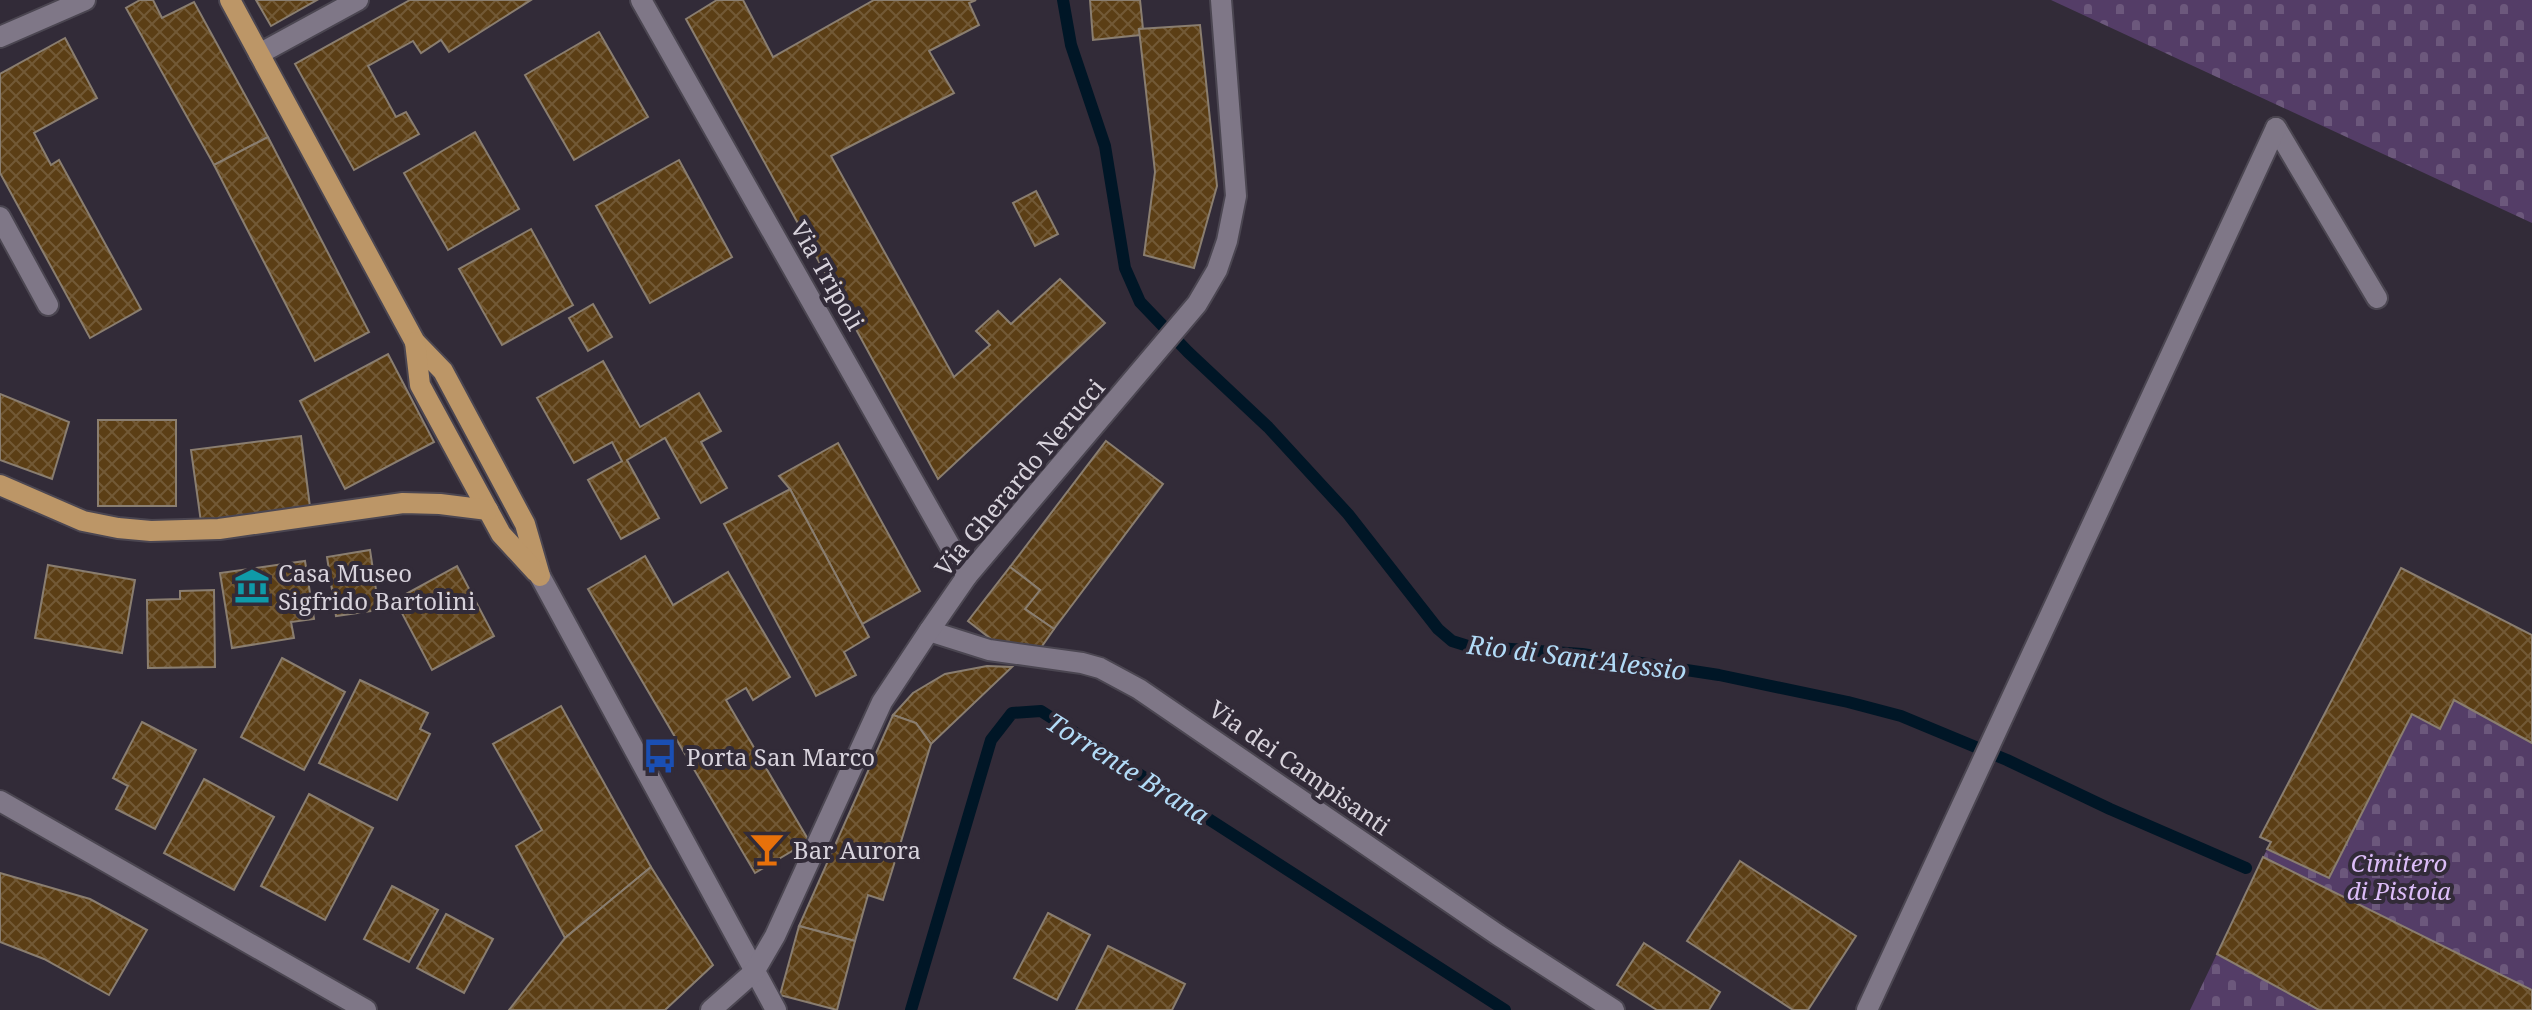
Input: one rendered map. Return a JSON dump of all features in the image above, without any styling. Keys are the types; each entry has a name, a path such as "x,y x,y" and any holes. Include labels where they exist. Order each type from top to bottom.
{"main road":[{"path":"230,0 415,342 443,371 519,512 540,576"},
{"path":"415,342 420,385 501,534 540,576"},
{"path":"0,485 83,521 151,531 219,529 412,503 488,510"}],"street":[{"path":"0,37 85,0"},
{"path":"259,54 358,0"},
{"name":"Via Tripoli","path":"641,0 967,576"},
{"name":"Via Gherardo Nerucci","path":"711,1010 754,972 791,906 882,702 929,631 967,576 1197,304 1217,270 1230,230 1236,196 1221,0"},
{"path":"1867,1010 2276,128 2377,298"},
{"path":"0,217 48,305"},
{"path":"540,576 776,1010"},
{"name":"Via dei Campisanti","path":"929,631 989,650 1082,663 1100,668 1139,689 1498,935 1614,1010"},
{"path":"0,801 366,1010"}],"green space":[{"path":"2051,0 2532,0 2532,223"},
{"name":"Cimitero di Pistoia","path":"2401,568 2532,635 2532,1010 2190,1010 2270,843 2260,837"}],"building":[{"path":"140,0 153,0 162,18 194,2 268,137 214,165 126,8"},
{"path":"256,0 317,0 271,26"},
{"path":"410,0 531,0 449,52 441,40 421,53 413,41 368,66 396,117 406,112 419,134 354,170 295,64"},
{"path":"717,0 743,0 773,57 874,0 976,0 969,3 979,25 929,51 954,93 831,156 954,377 990,345 976,331 998,311 1011,324 1060,279 1105,323 938,479 686,19"},
{"path":"1090,0 1140,0 1143,29 1139,29 1140,35 1093,40"},
{"path":"1200,25 1217,186 1194,268 1144,255 1155,172 1139,29"},
{"path":"599,32 648,117 574,160 525,75"},
{"path":"65,38 97,98 34,133 51,165 59,160 141,309 90,338 0,173 0,74"},
{"path":"475,132 519,209 448,250 404,173"},
{"path":"268,137 369,332 315,361 214,165"},
{"path":"679,160 732,257 650,303 596,206"},
{"path":"1036,191 1058,234 1035,246 1013,203"},
{"path":"531,229 573,305 502,345 459,269"},
{"path":"593,304 612,337 588,351 569,318"},
{"path":"388,354 434,442 345,489 300,401"},
{"path":"603,361 640,427 699,393 721,431 701,442 727,488 701,503 665,438 627,460 659,518 621,539 588,480 622,461 612,442 574,463 537,398"},
{"path":"0,394 69,422 52,479 0,460"},
{"path":"98,420 176,420 176,506 98,506"},
{"path":"301,436 310,507 201,522 191,450"},
{"path":"1106,441 1163,484 1054,629 1025,609 1040,590 1010,567"},
{"path":"838,443 920,591 862,624 790,489 779,476"},
{"path":"790,489 869,637 844,652 856,675 816,696 724,524"},
{"path":"370,550 379,610 336,616 327,557"},
{"path":"645,556 673,605 728,572 790,677 753,700 746,688 726,700 809,841 755,873 588,589"},
{"path":"305,561 314,619 291,622 294,638 232,648 220,573"},
{"path":"48,565 135,580 122,653 35,638"},
{"path":"457,566 494,636 432,670 395,600"},
{"path":"1010,567 1040,590 1025,609 1054,629 1040,649 1000,646 968,621"},
{"path":"2401,568 2532,635 2532,743 2454,700 2440,729 2412,714 2329,878 2267,849 2271,842 2260,837"},
{"path":"214,590 215,667 148,668 147,600 180,599 180,591"},
{"path":"282,658 345,692 304,770 241,737"},
{"path":"987,666 1012,667 931,744 916,723 893,715 913,693 945,674"},
{"path":"360,680 428,713 420,729 430,734 397,800 319,763"},
{"path":"561,706 651,867 565,938 516,846 542,830 493,744"},
{"path":"893,715 916,723 931,744 883,900 868,895 855,941 799,926"},
{"path":"142,722 196,750 155,829 116,809 128,786 113,778"},
{"path":"204,779 274,817 234,890 164,853"},
{"path":"309,794 373,828 325,920 261,886"},
{"path":"2263,857 2532,990 2532,1010 2319,1010 2217,954"},
{"path":"1740,861 1856,936 1808,1010 1793,1010 1687,941"},
{"path":"651,867 713,965 665,1010 509,1010 565,938"},
{"path":"0,873 90,899 147,930 109,995 44,959 0,942"},
{"path":"392,886 438,910 409,962 364,939"},
{"path":"1048,913 1090,935 1057,1000 1014,978"},
{"path":"446,914 493,939 464,993 417,968"},
{"path":"799,926 855,941 837,1010 780,995"},
{"path":"1644,943 1720,992 1709,1010 1657,1010 1617,985"},
{"path":"1108,946 1185,984 1172,1010 1076,1010"}],"waterway":[{"name":"Rio di Sant'Alessio","path":"1063,0 1071,45 1105,146 1125,268 1140,302 1268,427 1348,514 1438,629 1452,641 1468,646 1582,654 1719,675 1901,716 2007,760 2246,868"},
{"name":"Torrente Brana","path":"911,1010 991,740 1012,713 1041,711 1505,1010"}],"place":[{"name":"Casa Museo Sigfrido Bartolini","path":"252,586"},
{"name":"Porta San Marco","path":"660,756"},
{"name":"Bar Aurora","path":"767,849"}]}
